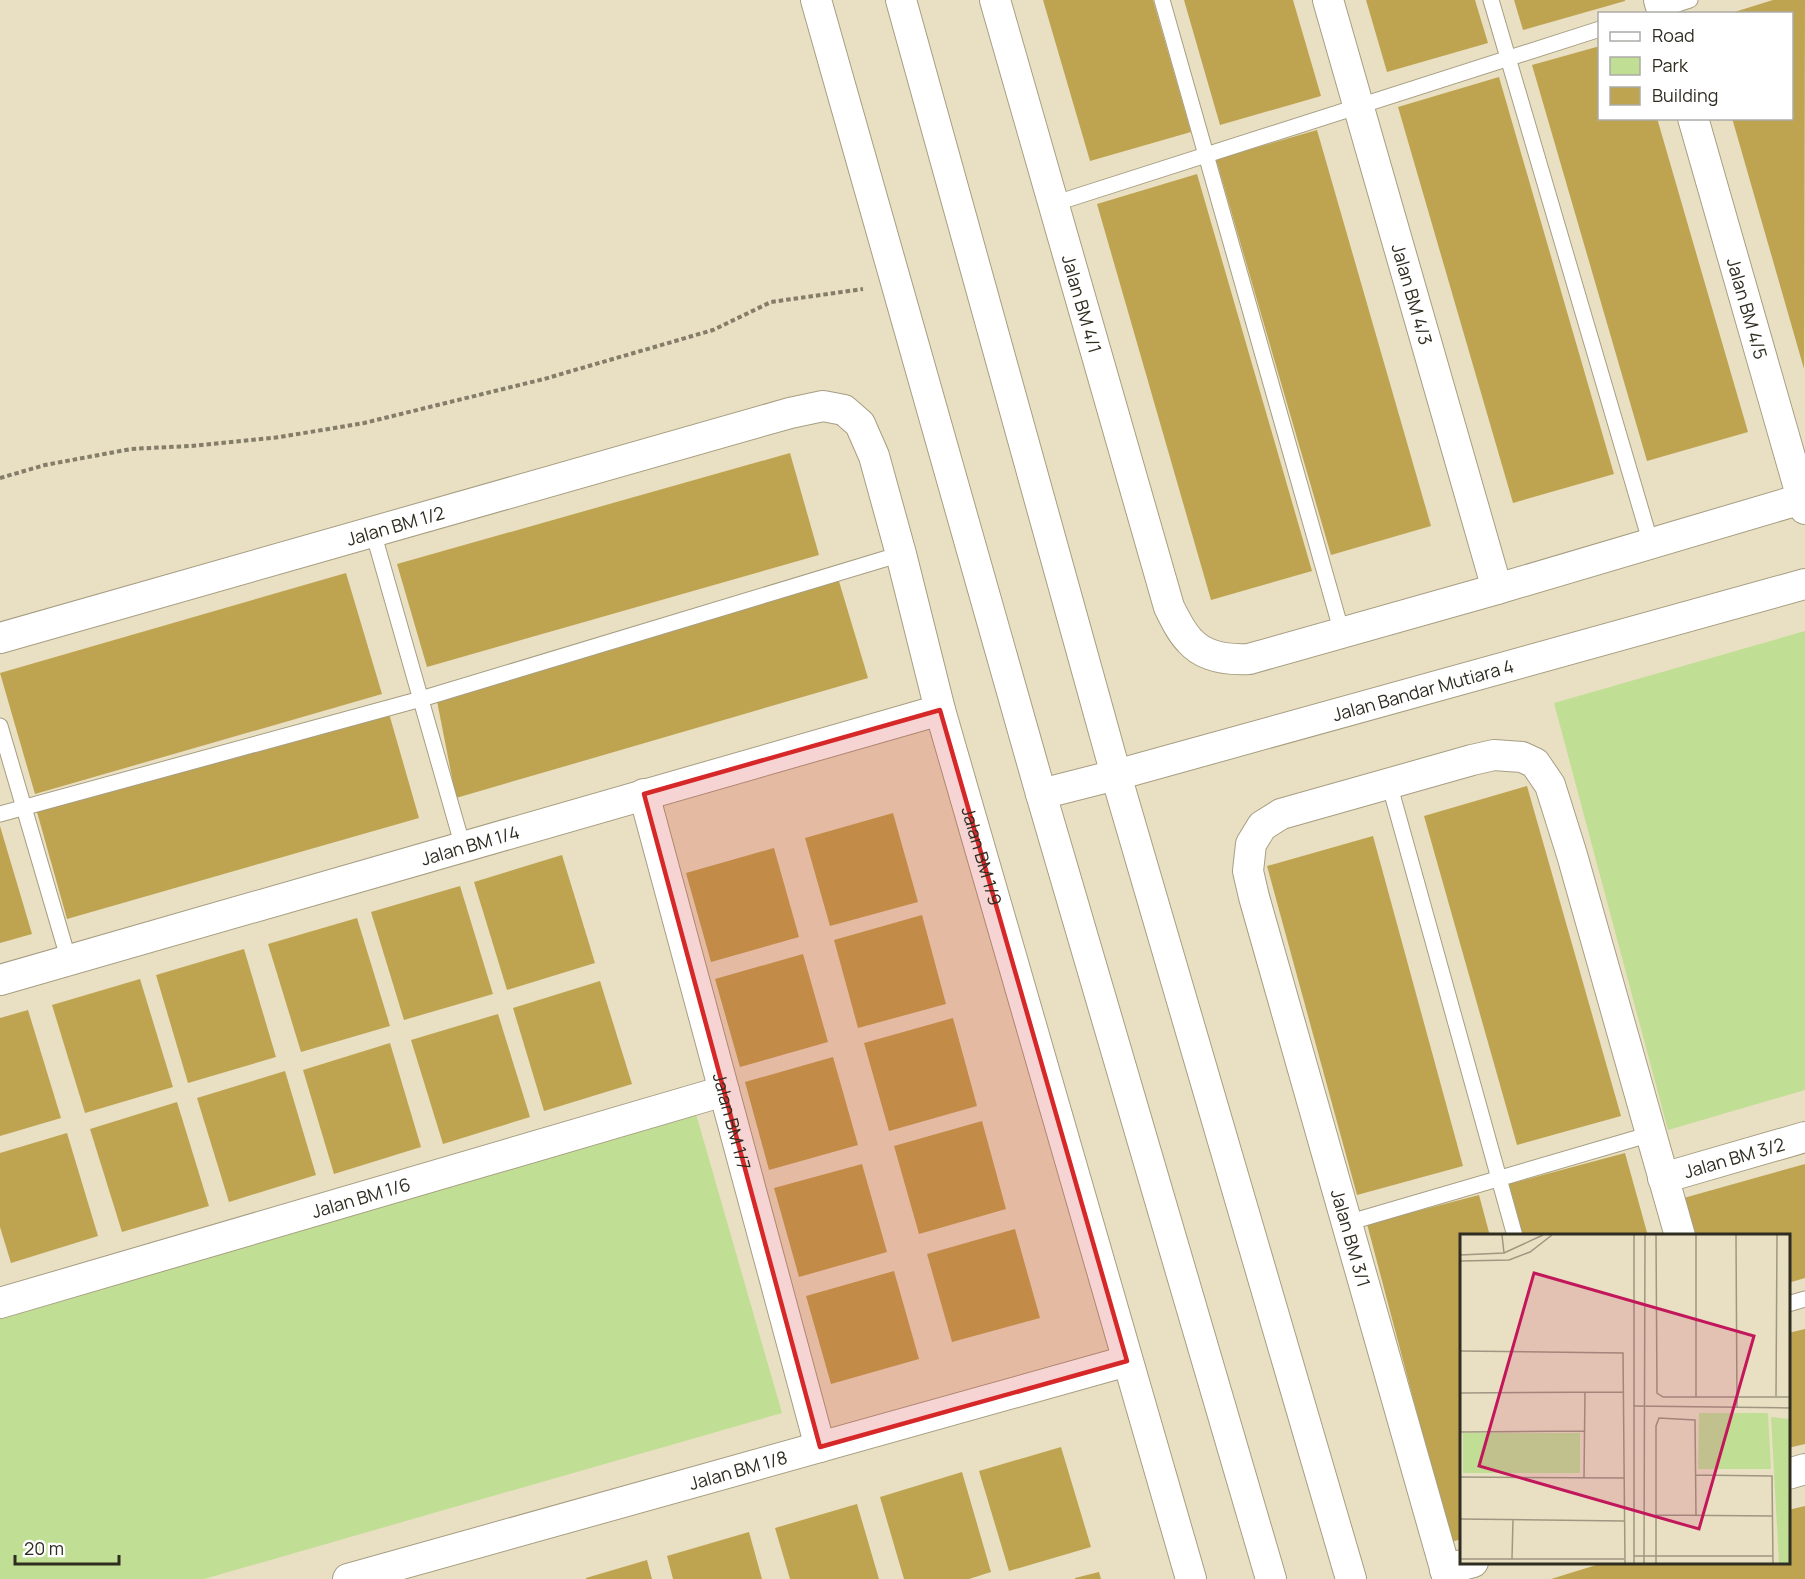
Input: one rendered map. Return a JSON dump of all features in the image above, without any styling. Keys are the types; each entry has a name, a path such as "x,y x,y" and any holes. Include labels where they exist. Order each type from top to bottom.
{"street":[{"path":"816,0 1041,794 1271,1579"},
{"path":"902,0 1116,775 1351,1579"},
{"name":"Jalan BM 4/1","path":"995,0 1169,608 1191,643 1214,656 1232,660 1249,659 1804,502"},
{"name":"Jalan BM 4/3","path":"1328,0 1497,589"},
{"name":"Jalan BM 4/5","path":"1694,120 1804,502"},
{"name":"Jalan BM 1/9","path":"790,413 823,406 844,410 860,424 874,456 940,710 1191,1579"},
{"name":"Jalan BM 1/2","path":"0,638 790,413"},
{"name":"Jalan Bandar Mutiara 4","path":"1041,794 1805,584"},
{"name":"Jalan BM 1/4","path":"0,980 940,710"},
{"name":"Jalan BM 3/1","path":"1455,1571 1347,1223 1254,897 1248,871 1251,844 1262,826 1281,814 1494,755 1522,757 1535,763 1550,785 1572,855 1679,1234"},
{"name":"Jalan BM 1/7","path":"644,794 820,1447"},
{"name":"Jalan BM 1/6","path":"0,1303 724,1091"},
{"name":"Jalan BM 3/2","path":"1663,1178 1805,1137"},
{"name":"Jalan BM 1/8","path":"348,1579 1127,1362"},
{"path":"1790,1473 1805,1469"}],"lane":[{"path":"1162,0 1342,633"},
{"path":"1491,0 1651,544"},
{"path":"1658,9 1690,0"},
{"path":"1053,204 1598,29"},
{"path":"374,532 463,847"},
{"path":"0,814 421,699 901,554"},
{"path":"0,726 69,961"},
{"path":"1389,783 1514,1234"},
{"path":"1347,1223 1651,1134"},
{"path":"1790,1303 1805,1299"}],"path":[{"path":"0,477 45,465 131,449 191,446 280,436 364,423 544,379 713,330 771,302 839,291 897,285"}],"highlighted area":[{"path":"940,710 1127,1361 820,1447 644,794"}],"green space":[{"path":"1805,631 1805,1090 1668,1130 1554,703"},
{"path":"696,1114 782,1413 204,1579 0,1579 0,1314"}],"building":[{"path":"1043,0 1153,0 1191,132 1090,161"},
{"path":"1184,0 1293,0 1321,96 1220,125"},
{"path":"1366,0 1475,0 1488,43 1387,72"},
{"path":"1514,0 1625,0 1625,1 1523,30"},
{"path":"1773,0 1805,0 1804,369 1733,120 1793,120 1793,12 1734,12"},
{"path":"1598,47 1598,120 1658,120 1748,432 1647,461 1532,65"},
{"path":"1499,77 1614,474 1513,503 1398,107"},
{"path":"1317,130 1431,526 1331,555 1216,159"},
{"path":"1197,174 1312,571 1211,600 1097,204"},
{"path":"790,453 819,555 427,667 397,564"},
{"path":"346,573 382,694 35,794 0,673"},
{"path":"838,578 868,678 456,798 437,701"},
{"path":"388,710 419,818 67,919 37,812"},
{"path":"1527,786 1621,1116 1517,1145 1424,816"},
{"path":"893,813 918,902 830,926 805,838"},
{"path":"0,826 32,934 0,943"},
{"path":"1373,836 1463,1166 1357,1195 1267,866"},
{"path":"774,848 799,937 711,962 686,873"},
{"path":"562,855 595,963 507,990 474,882"},
{"path":"460,886 493,994 404,1020 371,912"},
{"path":"922,915 946,1004 858,1028 834,940"},
{"path":"357,918 390,1026 301,1052 268,944"},
{"path":"244,949 276,1057 188,1083 156,975"},
{"path":"803,954 828,1042 740,1067 715,979"},
{"path":"140,979 173,1087 85,1113 52,1005"},
{"path":"600,981 632,1084 544,1111 513,1008"},
{"path":"28,1010 61,1118 0,1136 0,1018"},
{"path":"498,1014 530,1117 443,1144 411,1040"},
{"path":"953,1018 977,1106 889,1131 864,1043"},
{"path":"390,1043 421,1147 334,1174 303,1070"},
{"path":"833,1057 858,1145 769,1170 745,1082"},
{"path":"285,1071 316,1175 229,1202 197,1098"},
{"path":"177,1102 209,1206 122,1232 90,1129"},
{"path":"982,1121 1006,1209 919,1234 894,1146"},
{"path":"67,1133 98,1236 11,1263 0,1227 0,1153"},
{"path":"1625,1153 1647,1234 1522,1234 1509,1184"},
{"path":"862,1164 887,1252 799,1277 774,1188"},
{"path":"1805,1164 1805,1278 1790,1282 1790,1234 1682,1234 1673,1201"},
{"path":"1479,1195 1489,1234 1460,1234 1460,1540 1451,1542 1367,1224"},
{"path":"1015,1229 1040,1318 952,1342 927,1254"},
{"path":"894,1271 919,1359 831,1384 806,1296"},
{"path":"1805,1329 1805,1444 1790,1448 1790,1333"},
{"path":"1061,1447 1091,1547 1009,1571 979,1471"},
{"path":"962,1472 991,1572 969,1579 904,1579 880,1497"},
{"path":"857,1504 879,1579 790,1579 775,1528"},
{"path":"1805,1506 1805,1579 1551,1579 1600,1564 1790,1564 1790,1510"},
{"path":"749,1532 762,1579 673,1579 667,1556"},
{"path":"647,1560 652,1579 586,1579 586,1578"},
{"path":"1099,1572 1101,1579 1075,1579 1075,1578"}]}
